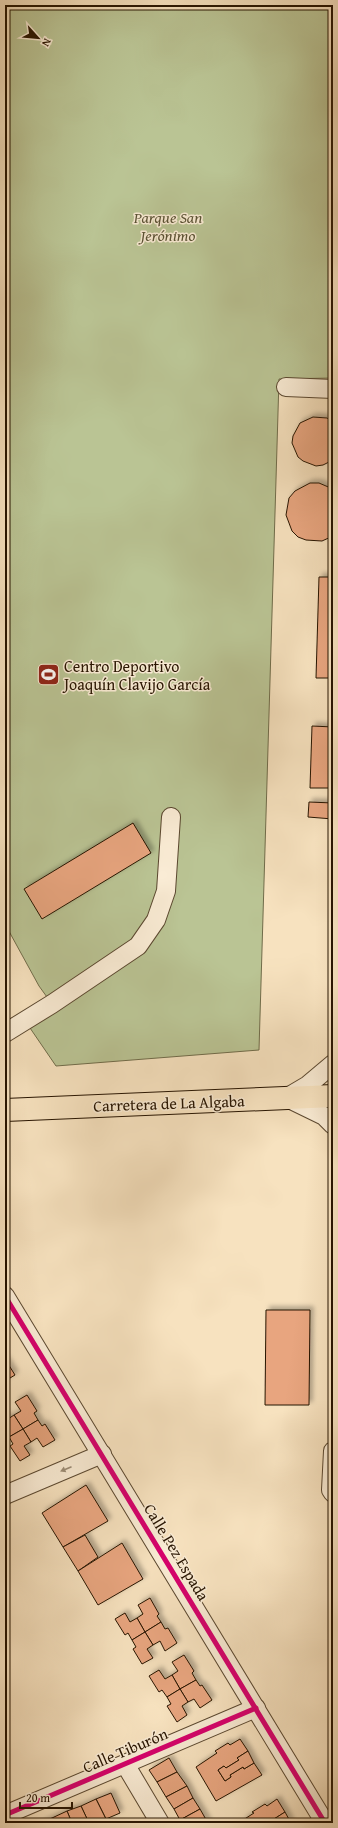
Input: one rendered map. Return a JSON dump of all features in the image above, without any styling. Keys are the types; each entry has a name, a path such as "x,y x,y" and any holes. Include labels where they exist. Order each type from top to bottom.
{"main road":[{"name":"Carretera de La Algaba","path":"5,1110 333,1096"},
{"path":"5,1098 42,1108"}],"street":[{"path":"286,387 333,389"},
{"path":"5,1033 52,1004 138,946 156,920 166,891 171,818"},
{"path":"286,1098 308,1086 333,1064"},
{"path":"286,1098 324,1116 333,1125"},
{"name":"Calle Pez Espada","path":"5,1296 325,1823"},
{"path":"333,1451 331,1490 333,1493"},
{"path":"5,1495 102,1454"},
{"name":"Calle Tiburón","path":"5,1815 256,1708"},
{"path":"125,1764 160,1823"}],"green space":[{"name":"Parque San Jerónimo","path":"5,5 333,5 333,378 279,379 259,1050 56,1066 30,1028 52,1004 39,986 5,924"}],"building":[{"path":"313,417 327,418 333,422 333,460 323,465 316,466 303,461 298,457 292,443 293,436 300,423"},
{"path":"310,483 319,483 333,489 333,536 322,541 306,540 298,537 292,531 286,515 289,498 295,491"},
{"path":"319,577 333,577 333,678 316,678"},
{"path":"312,726 333,727 333,788 310,788"},
{"path":"309,802 333,803 333,819 308,817"},
{"path":"133,823 151,853 42,919 24,889"},
{"path":"266,1310 310,1310 309,1405 265,1405"},
{"path":"5,1359 15,1375 5,1381"},
{"path":"27,1395 37,1411 34,1413 38,1420 23,1429 14,1415 21,1411 15,1402"},
{"path":"5,1414 8,1419 14,1415 23,1429 9,1437 5,1430"},
{"path":"38,1420 42,1426 45,1424 55,1440 43,1447 37,1438 31,1442 23,1429"},
{"path":"23,1429 31,1442 24,1446 30,1455 20,1461 10,1446 13,1444 9,1437"},
{"path":"86,1485 108,1521 63,1547 42,1513"},
{"path":"85,1535 98,1557 78,1571 63,1547"},
{"path":"122,1543 143,1579 98,1605 78,1571"},
{"path":"150,1598 159,1614 157,1616 161,1622 145,1632 137,1618 143,1614 138,1605"},
{"path":"125,1613 130,1622 137,1618 145,1632 132,1640 128,1633 125,1635 115,1619"},
{"path":"161,1622 165,1629 168,1628 177,1643 165,1651 160,1641 153,1645 145,1632"},
{"path":"145,1632 153,1645 147,1649 153,1658 142,1664 133,1649 136,1647 132,1640"},
{"path":"184,1655 194,1671 192,1673 196,1680 180,1689 172,1675 178,1671 172,1662"},
{"path":"159,1670 165,1679 172,1675 180,1689 167,1697 162,1690 159,1692 149,1676"},
{"path":"196,1680 200,1686 202,1685 212,1700 200,1708 194,1699 188,1702 180,1689"},
{"path":"180,1689 188,1702 182,1706 187,1715 177,1722 167,1706 171,1704 167,1697"},
{"path":"240,1739 248,1751 237,1758 239,1760 226,1768 224,1766 218,1770 225,1781 231,1777 230,1775 243,1767 244,1769 254,1763 262,1775 216,1801 196,1767 217,1753 215,1751 228,1743 230,1745"},
{"path":"248,1751 254,1763 244,1769 243,1767 230,1775 231,1777 225,1781 218,1770 224,1766 226,1768 239,1760 237,1758"},
{"path":"169,1758 177,1772 157,1782 149,1770"},
{"path":"177,1772 187,1786 166,1797 157,1782"},
{"path":"187,1786 193,1798 174,1809 166,1797"},
{"path":"111,1793 120,1813 106,1819 96,1799"},
{"path":"193,1798 200,1809 180,1820 174,1809"},
{"path":"96,1799 106,1819 97,1823 89,1823 81,1806"},
{"path":"277,1799 285,1812 274,1819 276,1821 272,1823 241,1823 254,1813 252,1812 265,1804 267,1806"},
{"path":"81,1806 89,1823 72,1823 67,1811"},
{"path":"200,1809 208,1823 182,1823 180,1820"},
{"path":"67,1811 72,1823 55,1823 52,1818"},
{"path":"285,1812 291,1823 272,1823 276,1821 274,1819"},
{"path":"52,1818 55,1823 40,1823 45,1821"}],"cycle path":[{"path":"5,1296 325,1823"},
{"path":"5,1815 256,1708"}],"place":[{"name":"Centro Deportivo Joaquín Clavijo García","path":"49,675"}]}
